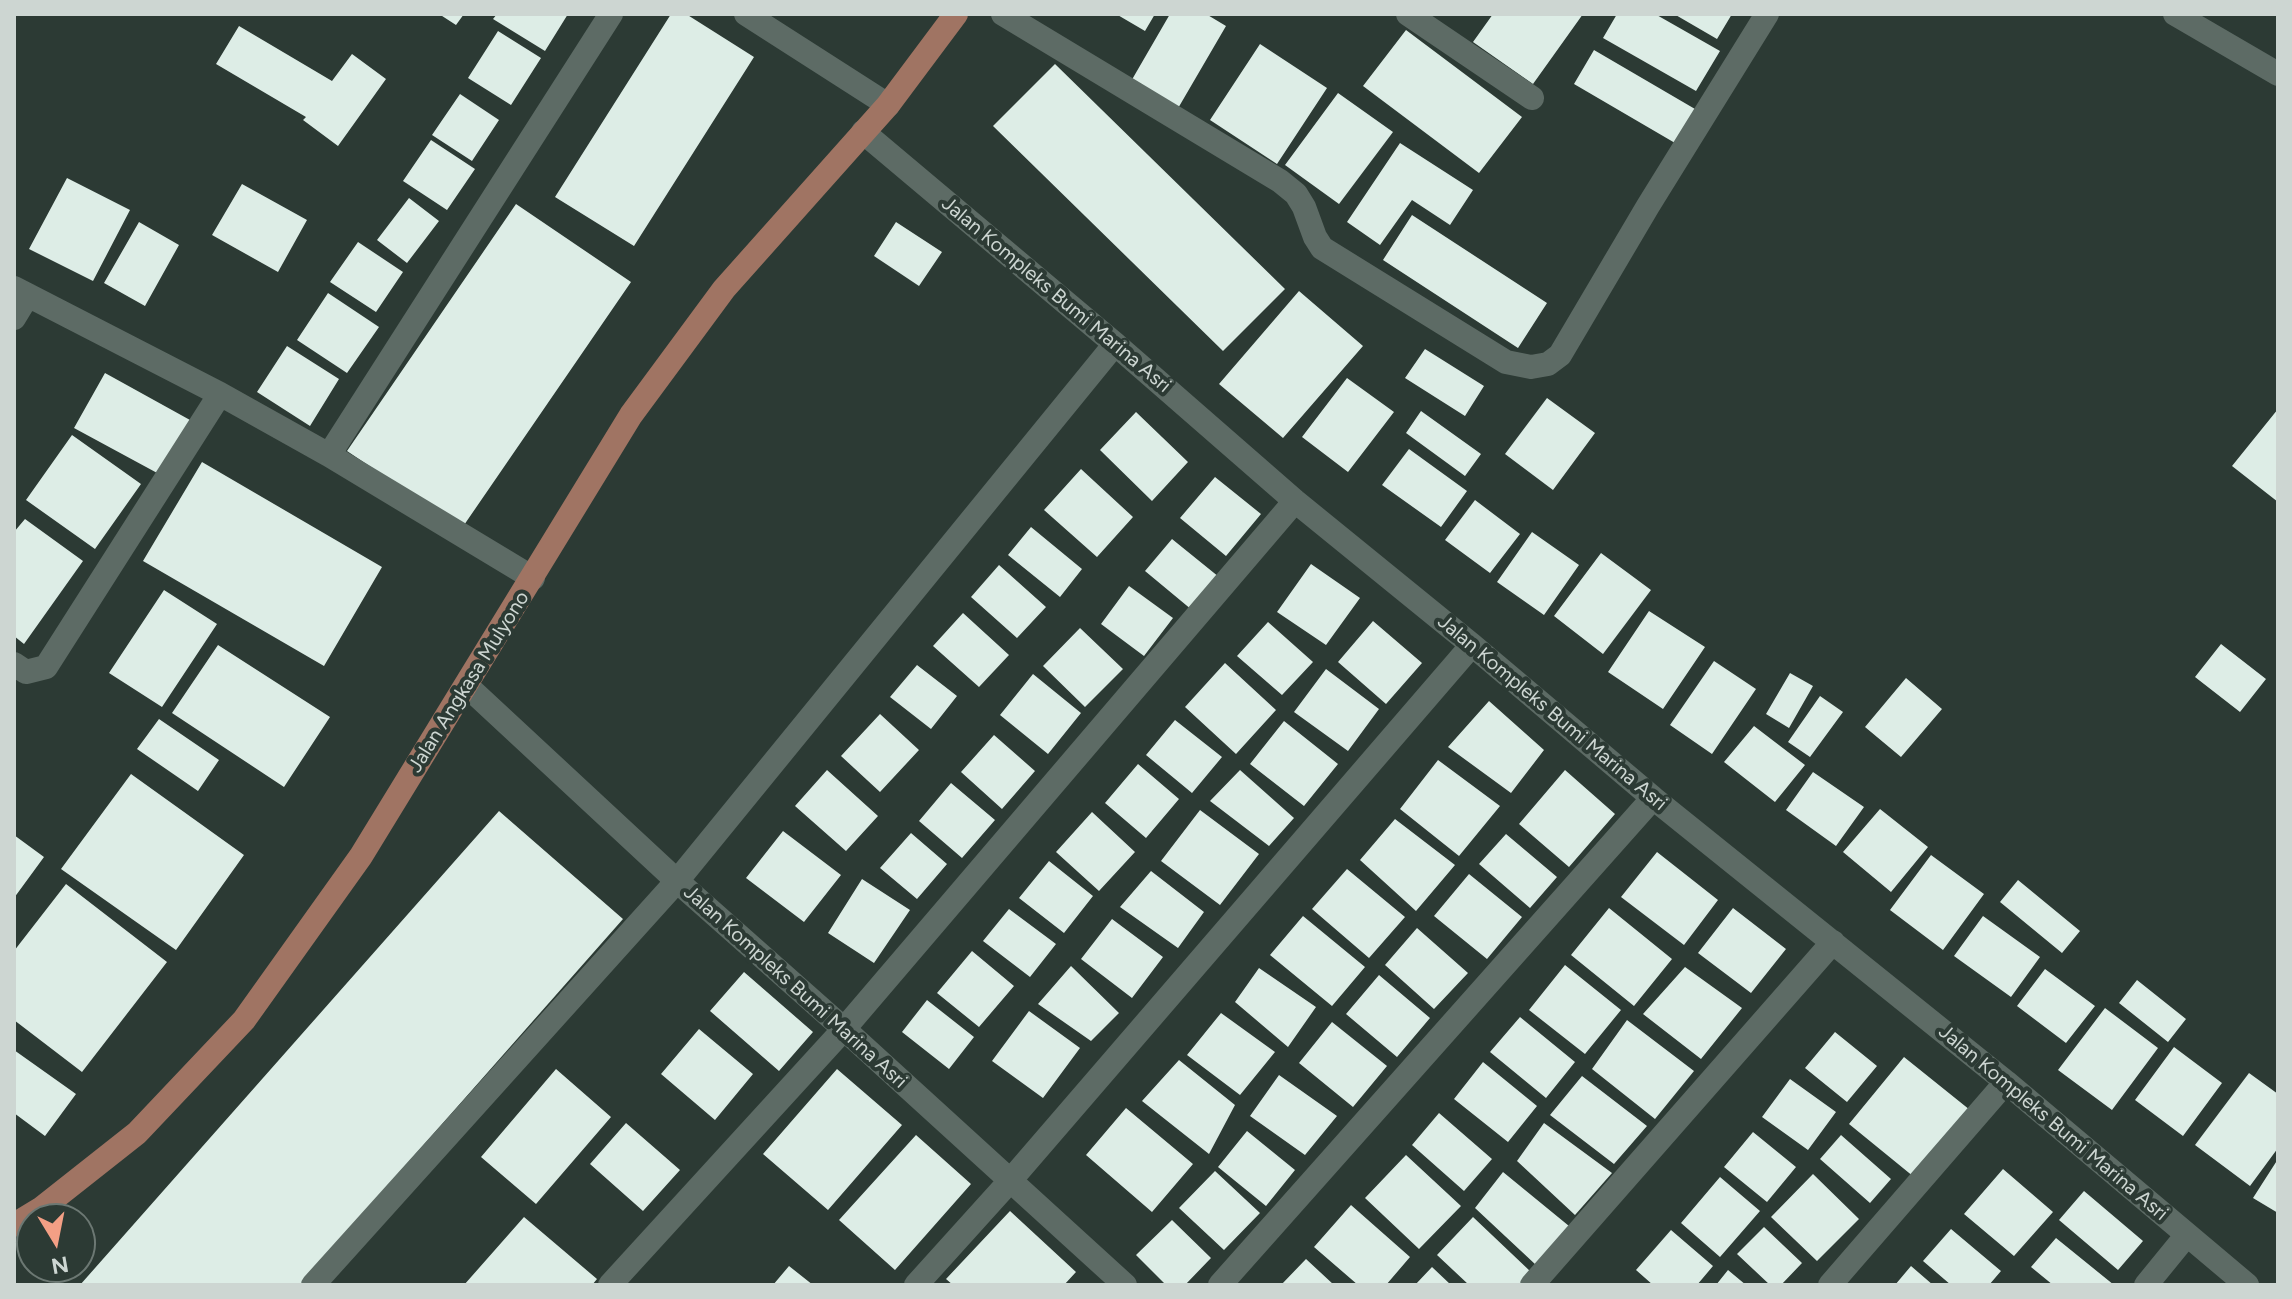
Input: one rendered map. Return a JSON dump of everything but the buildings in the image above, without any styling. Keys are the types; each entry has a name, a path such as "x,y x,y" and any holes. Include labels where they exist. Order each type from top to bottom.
{"main road":[{"name":"Jalan Angkasa Mulyono","path":"14,1225 42,1208 137,1133 244,1020 361,856 631,415 724,289 888,105 956,14"}],"street":[{"path":"329,455 611,14"},
{"path":"746,14 888,105"},
{"path":"1003,14 1280,181 1296,194 1322,248 1506,362 1531,367 1548,364 1560,355 1767,14"},
{"path":"1408,14 1532,98"},
{"path":"2175,14 2278,74"},
{"name":"Jalan Kompleks Bumi Marina Asri","path":"863,132 1115,344 1295,501 1653,798 2006,1082 2247,1285"},
{"path":"14,318 21,292 220,394 329,455 533,578"},
{"path":"313,1285 677,881 1115,344"},
{"path":"14,664 26,672 46,667 220,394"},
{"path":"610,1285 844,1029 1295,501"},
{"path":"916,1285 1009,1182 1472,645"},
{"name":"Jalan Kompleks Bumi Marina Asri","path":"467,686 677,881 1125,1285"},
{"path":"1220,1285 1653,798"},
{"path":"1532,1285 1833,942"},
{"path":"1830,1285 2006,1082"},
{"path":"2146,1285 2186,1236"}]}
